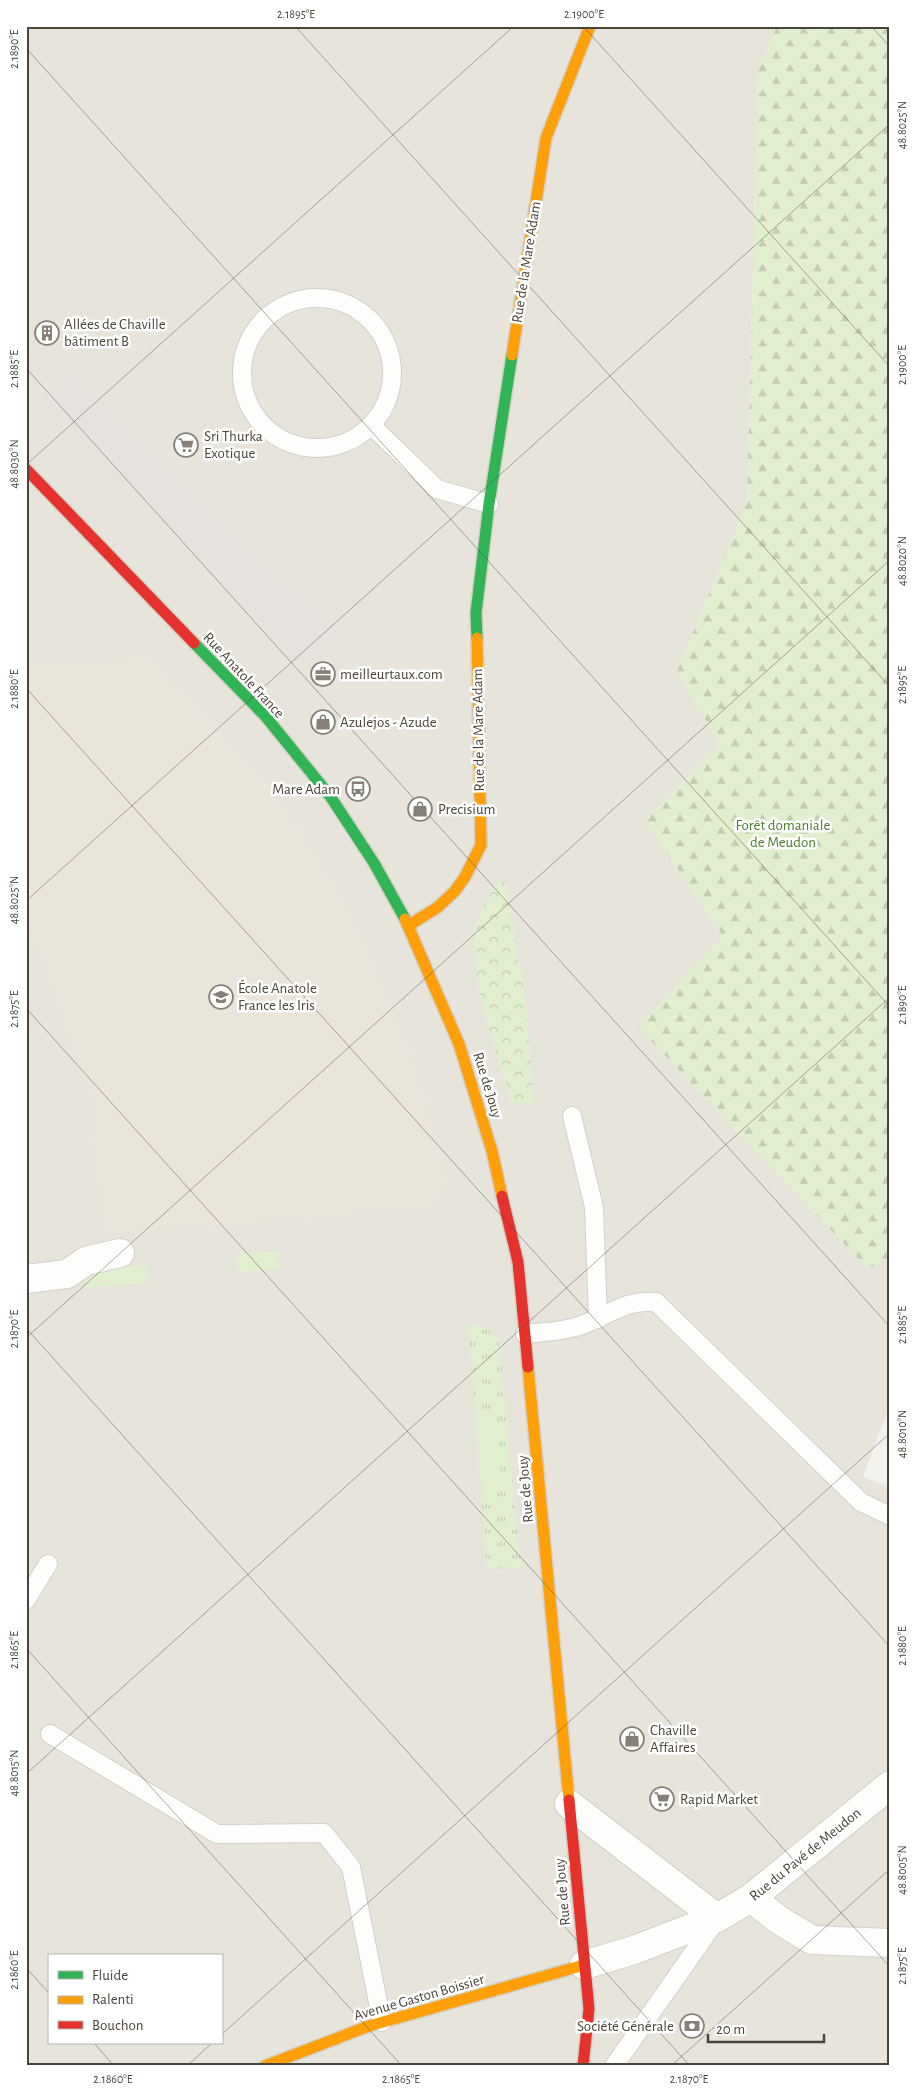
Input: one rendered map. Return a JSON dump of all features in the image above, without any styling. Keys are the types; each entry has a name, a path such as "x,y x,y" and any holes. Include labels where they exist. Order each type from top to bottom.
{"main road":[{"name":"Rue de la Mare Adam","path":"408,926 442,904 455,891 468,872 481,845 476,613 488,504 546,138 590,26"},
{"name":"Rue Anatole France","path":"26,469 266,717 330,796 374,863 408,926"},
{"name":"Rue de Jouy","path":"408,926 459,1044 488,1135 518,1262 589,2009 583,2066"},
{"name":"Avenue Gaston Boissier","path":"265,2066 369,2026 584,1965"}],"street":[{"path":"26,1279 66,1274 86,1260 120,1253"},
{"name":"Rue du Pavé de Meudon","path":"584,1965 634,1950 717,1918 751,1898 890,1785"},
{"path":"570,1804 717,1918"},
{"path":"751,1898 779,1920 812,1940 890,1943"}],"lane":[{"path":"321,298 343,302 362,313 377,327 388,346 392,367 391,388 384,408 371,425 354,439 334,446 312,448 292,444 273,434 258,419 247,401 242,380 243,359 251,338 263,321 280,308 300,300 321,298"},
{"path":"371,425 437,489 488,504"},
{"path":"572,1116 594,1207 598,1319"},
{"path":"525,1334 574,1328 598,1319 620,1306 644,1301 656,1302 861,1502 890,1516"},
{"path":"26,1600 48,1564"},
{"path":"50,1734 217,1834 324,1833 351,1866 382,2022"},
{"path":"614,2066 717,1918"}],"shaded area":[{"path":"26,26 777,26 758,71 747,502 677,671 720,745 645,821 723,936 638,1027 868,1269 890,1257 890,1404 863,1477 890,1487 890,2066 26,2066"},
{"path":"69,369 338,633 303,667 41,399"},
{"name":"École Anatole France les Iris","path":"146,657 270,788 315,852 359,926 417,1069 448,1181 433,1207 102,1235 91,1099 26,920 26,662"}],"green space":[{"name":"Forêt domaniale de Meudon","path":"777,26 890,26 890,1257 868,1269 638,1027 723,936 645,821 720,745 677,671 747,502 758,71"},
{"path":"505,880 526,1003 534,1103 512,1103 491,1036 478,985 475,938 478,918 495,884"},
{"path":"279,1251 279,1269 238,1272 236,1254"},
{"path":"147,1265 148,1283 86,1288 85,1270"},
{"path":"468,1324 486,1328 493,1333 499,1342 521,1568 487,1569 481,1492 497,1490 482,1410 475,1410"},
{"path":"475,1410 487,1412 496,1419 502,1482 497,1490 481,1492"}],"traffic: fast":[{"path":"477,638 476,613 489,504 512,355"},
{"path":"194,643 266,717 330,796 374,863 405,919"}],"traffic: slow":[{"path":"512,355 546,138 590,26"},
{"path":"408,926 438,907 455,891 465,877 481,845 477,638"},
{"path":"405,919 459,1044 492,1151 502,1196"},
{"path":"528,1367 569,1800"},
{"path":"265,2066 369,2026 584,1965"}],"traffic: jam":[{"path":"26,469 194,643"},
{"path":"502,1196 518,1262 528,1367"},
{"path":"569,1800 589,2009 583,2066"}],"place":[{"name":"Allées de Chaville bâtiment B","path":"47,333"},
{"name":"Sri Thurka Exotique","path":"186,445"},
{"name":"meilleurtaux.com","path":"323,674"},
{"name":"Azulejos - Azude","path":"323,722"},
{"name":"Mare Adam","path":"358,789"},
{"name":"Precisium","path":"420,809"},
{"name":"École Anatole France les Iris","path":"221,997"},
{"name":"Chaville Affaires","path":"632,1739"},
{"name":"Rapid Market","path":"662,1799"},
{"name":"Société Générale","path":"692,2026"}]}
